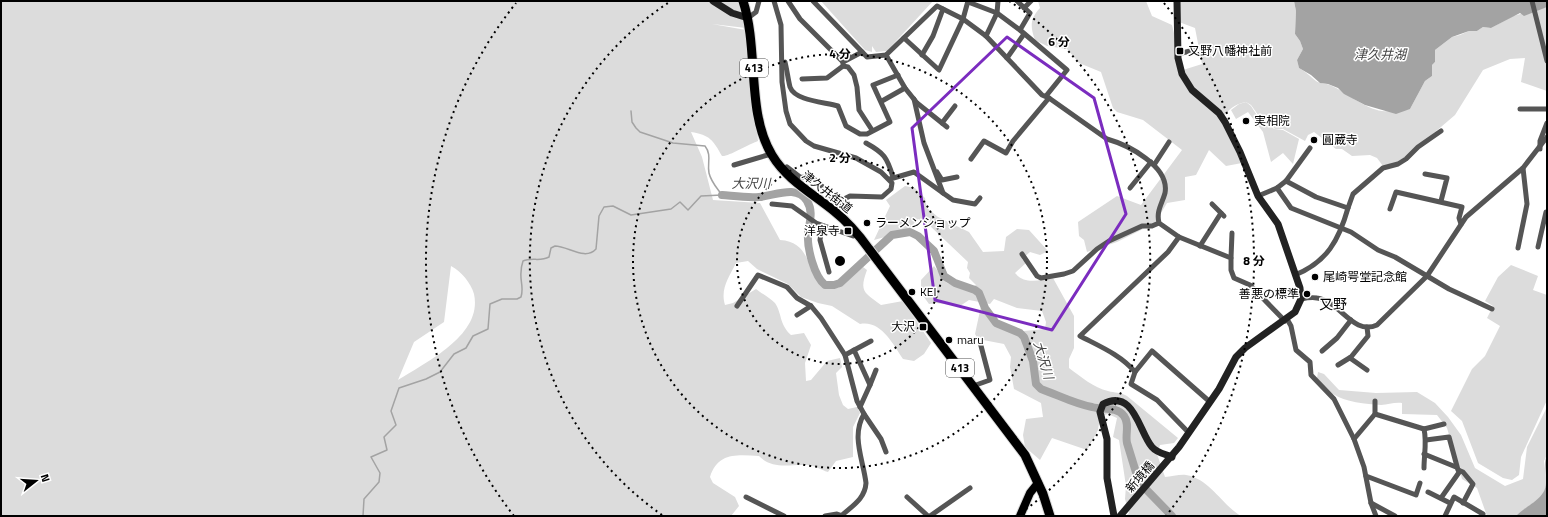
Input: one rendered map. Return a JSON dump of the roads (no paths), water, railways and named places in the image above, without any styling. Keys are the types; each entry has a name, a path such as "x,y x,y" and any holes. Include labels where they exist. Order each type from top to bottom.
{"highway":[{"name":"津久井街道","path":"743,1 748,18 758,116 762,136 771,154 783,170 795,182 837,209 857,233 1025,455 1038,483 1050,516"}],"main road":[{"path":"1020,516 1030,493 1038,483"}],"street":[{"path":"713,1 732,13 748,18 756,12 759,1"},
{"path":"774,1 780,25 782,82 786,111 790,124 797,133 814,146 856,158 891,178 914,172 953,200 975,204 980,198"},
{"path":"788,1 800,19 843,64 848,67 854,75 859,110 872,130"},
{"path":"813,1 867,57 886,55 937,6 963,19 986,36 1042,95 1048,97 1108,139 1118,142 1153,163 1161,176 1164,187 1164,193 1159,206 1159,223"},
{"path":"986,36 997,13 998,1"},
{"path":"1007,58 1022,32 1030,13 1017,1"},
{"path":"1024,8 1031,1"},
{"path":"1177,1 1178,54 1182,74 1192,90 1219,113 1225,122 1240,152 1258,196 1278,224 1300,288 1301,299 1295,312 1286,320"},
{"path":"1532,1 1547,61"},
{"path":"904,38 939,70 963,19 968,2 997,13 1067,70 1048,97 1013,141 1006,153 984,141 971,159"},
{"path":"922,55 933,36 943,9"},
{"path":"1178,54 1194,50"},
{"path":"802,79 827,78 843,64 862,52"},
{"path":"886,55 914,99 947,127"},
{"path":"782,63 785,62 790,88 793,92 808,101 824,102 838,106 846,126 860,134 890,122 882,101 873,85 898,75"},
{"path":"882,101 906,88"},
{"path":"914,99 924,143 943,193"},
{"path":"942,123 955,106"},
{"path":"1520,109 1547,109"},
{"path":"1540,149 1540,141 1547,123"},
{"path":"1295,275 1308,270 1332,246 1342,228 1353,194 1383,168 1398,164 1406,159 1418,147 1441,131"},
{"path":"1301,299 1320,298 1334,306 1360,326 1375,326 1381,322 1426,276 1441,257 1461,224 1472,211 1523,168 1540,149 1547,137"},
{"path":"1130,188 1153,163 1169,142"},
{"path":"787,167 800,177 813,178 824,188 837,209 850,196 882,197 891,189 892,182 887,159 882,152 866,143"},
{"path":"1258,196 1276,188 1286,181 1310,148"},
{"path":"734,165 771,154"},
{"path":"1518,248 1527,213 1523,168"},
{"path":"933,169 942,180 957,177"},
{"path":"1425,174 1447,178 1441,201"},
{"path":"1286,181 1316,197 1348,208"},
{"path":"1276,188 1291,208 1351,232 1378,250 1395,256 1426,276 1492,309"},
{"path":"1390,209 1396,192 1441,201 1462,207 1459,218 1461,224"},
{"path":"772,204 792,206 808,219 822,226 853,236 857,233"},
{"path":"1200,246 1223,215 1212,204"},
{"path":"1538,247 1547,212"},
{"path":"1159,223 1179,237 1231,258"},
{"path":"1022,254 1041,278 1064,274 1073,271 1096,249 1109,241 1142,226 1152,226 1159,223"},
{"path":"822,226 820,240 829,272"},
{"path":"1232,233 1231,270 1234,278 1250,285 1291,326 1296,350 1310,362 1312,376 1334,399 1354,439 1366,476 1371,503 1376,516"},
{"path":"1135,372 1115,354 1080,336 1168,252 1179,237"},
{"path":"737,306 758,275 787,287 797,298 811,306 822,318 845,356 860,406 881,438 886,452"},
{"path":"797,315 811,306"},
{"name":"新境橋","path":"1120,516 1171,458 1210,402 1236,356 1245,348 1286,320"},
{"path":"1322,351 1337,338 1351,320"},
{"path":"1338,365 1350,358 1368,336 1366,327"},
{"path":"845,356 871,341"},
{"path":"973,386 990,380 980,342"},
{"path":"854,350 870,385"},
{"path":"1189,433 1157,400 1131,384 1135,372 1152,351 1210,402"},
{"path":"1350,358 1367,370"},
{"path":"860,406 876,370"},
{"path":"1114,516 1107,478 1107,439 1100,412 1103,404 1113,400 1120,402 1133,410 1153,448 1171,458"},
{"path":"1354,439 1375,414 1375,401"},
{"path":"825,516 837,514 842,516 851,506 860,500 865,490 866,479 861,459 858,436 859,423 864,414"},
{"path":"1375,414 1424,429 1444,424"},
{"path":"1424,429 1426,440 1424,468"},
{"path":"1426,440 1449,437 1458,469 1441,498"},
{"path":"1424,454 1458,469 1473,484 1463,503"},
{"path":"1366,476 1416,495 1420,483"},
{"path":"907,497 929,516 970,488"},
{"path":"1428,492 1450,503"},
{"path":"746,497 784,516"},
{"path":"1447,515 1450,503 1454,497 1483,514"},
{"path":"1371,503 1395,516"}],"water":[{"name":"津久井湖","path":"1294,1 1547,1 1547,7 1524,16 1520,13 1491,28 1483,27 1477,31 1469,31 1452,37 1435,50 1435,62 1432,65 1432,76 1425,81 1410,109 1396,114 1365,105 1344,94 1338,88 1320,83 1311,75 1299,68 1297,60 1303,49 1295,34 1296,11"},
{"path":"1547,455 1547,516 1516,516 1543,494 1545,489 1545,462"}],"waterway":[{"name":"大沢川","path":"631,111 632,122 640,132 673,143 705,146 708,153 710,176 714,185 722,195"},
{"name":"大沢川","path":"722,195 754,197 791,192 803,196 810,209 808,234 810,254 815,269 821,281 825,285 840,283 892,235 910,232 918,236 934,251 944,276 955,283 975,290 979,293 985,308 996,323 1020,333 1024,337 1033,361 1036,384 1041,389 1086,406 1117,411 1124,416 1127,422 1127,443 1139,482 1172,516"},
{"path":"363,516 364,499 379,482 380,473 371,457 387,450 384,437 396,425 391,411 399,388 426,379 440,372 454,354 466,348 473,336 488,329 490,304 502,299 517,299 521,297 521,267 523,261 549,257 551,248 555,246 587,254 592,252 596,249 599,216 604,207 613,206 631,215 671,209 680,202 688,210 701,196 722,195"}],"place":[{"name":"又野八幡神社前","path":"1180,51"},
{"name":"実相院","path":"1246,121"},
{"name":"圓蔵寺","path":"1314,140"},
{"name":"ラーメンショップ","path":"867,223"},
{"name":"洋泉寺","path":"848,231"},
{"name":"尾崎咢堂記念館","path":"1315,277"},
{"name":"KEI","path":"912,292"},
{"name":"善悪の標準","path":"1307,294"},
{"name":"大沢","path":"923,327"},
{"name":"maru","path":"949,340"}],"district":[{"name":"又野","path":"1333,304"}]}
